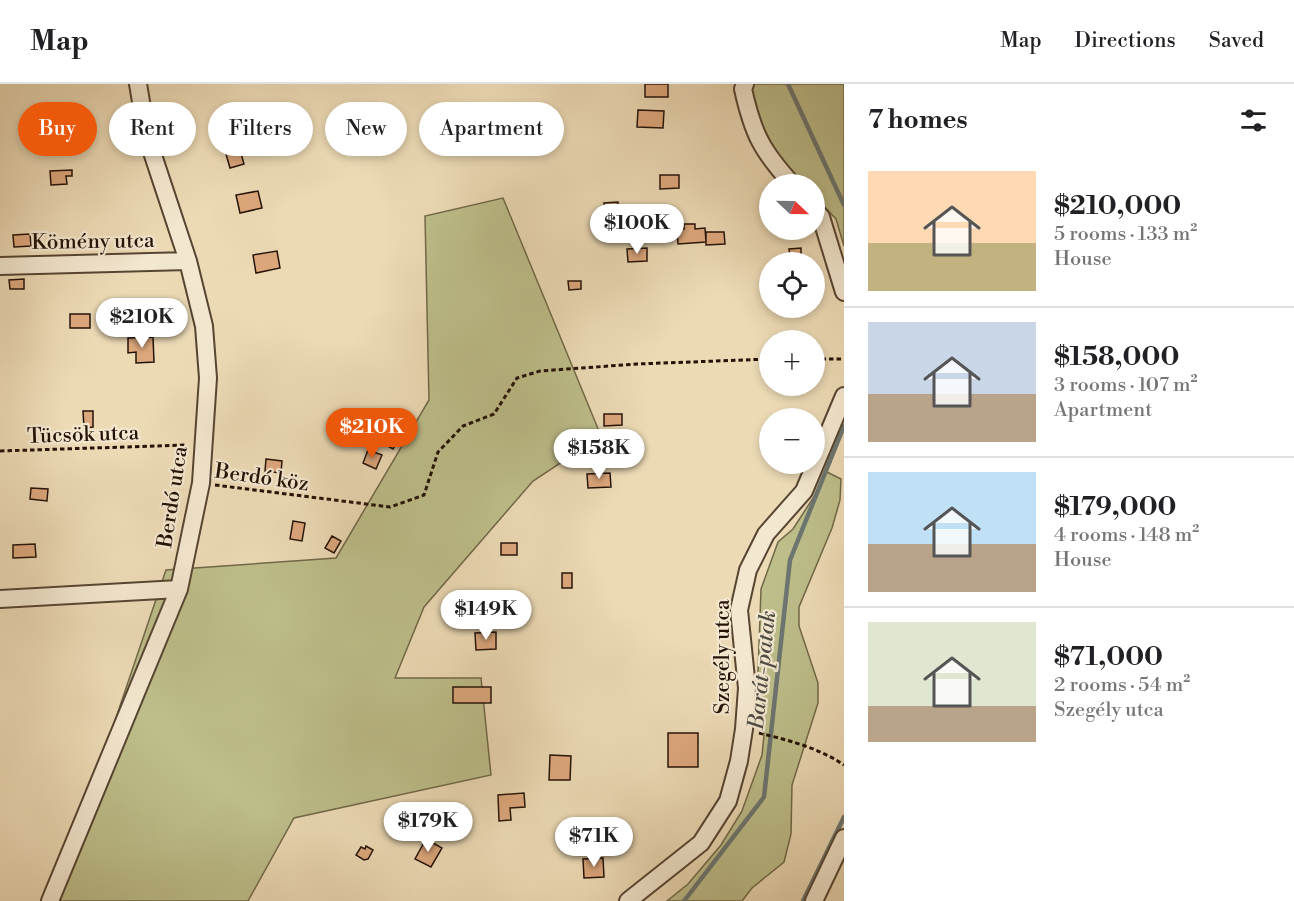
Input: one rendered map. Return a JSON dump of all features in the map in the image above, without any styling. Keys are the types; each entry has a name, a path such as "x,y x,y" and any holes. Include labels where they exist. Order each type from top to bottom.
{"street":[{"name":"Berdó utca","path":"50,901 179,590 201,483 208,378 204,326 188,261 147,137 138,84"},
{"path":"744,84 751,127 772,162 783,174"},
{"path":"825,229 844,292"},
{"name":"Kömény utca","path":"0,266 188,261"},
{"name":"Szegély utca","path":"628,901 701,843 728,801 739,761 744,729 747,688 739,610 748,570 766,534 804,491 844,396"},
{"path":"0,599 179,590"},
{"path":"814,901 844,838"}],"path":[{"name":"Berdó köz","path":"201,483 319,500 390,507 424,495 438,452 463,426 494,414 516,378 540,371 637,363 759,359"},
{"path":"825,359 844,359"},
{"name":"Tücsök utca","path":"0,451 204,445"},
{"path":"771,736 832,757 844,765"}],"green space":[{"path":"743,84 844,84 844,246 836,219 825,207 825,174 792,174 783,165 743,89"},
{"path":"503,198 599,431 598,438 533,481 424,607 395,678 481,678 491,775 294,818 248,901 54,901 166,570 336,558 429,400 425,216"},
{"path":"825,471 841,479 840,500 832,528 799,607 799,626 818,683 818,703 792,785 791,834 784,862 752,888 742,901 667,901 688,884 721,845 742,811 762,755 764,735 758,673 761,589 778,542 793,529 815,495"}],"building":[{"path":"645,84 668,84 668,97 645,97"},
{"path":"638,110 664,111 663,128 637,127"},
{"path":"227,156 242,156 244,164 230,168"},
{"path":"72,170 72,176 66,176 67,184 51,185 50,171"},
{"path":"660,175 679,175 679,188 660,189"},
{"path":"258,191 262,208 240,213 236,195"},
{"path":"618,202 618,213 604,214 604,203"},
{"path":"684,224 695,224 695,229 705,228 706,242 678,244 677,229 684,229"},
{"path":"706,232 724,232 725,244 706,245"},
{"path":"30,234 31,246 14,247 13,235"},
{"path":"647,248 647,261 628,262 627,249"},
{"path":"801,248 801,252 789,252 789,249"},
{"path":"277,251 280,268 256,273 253,255"},
{"path":"24,279 24,289 10,289 9,280"},
{"path":"568,281 581,281 581,289 569,290"},
{"path":"70,314 90,314 90,328 70,328"},
{"path":"153,337 154,362 136,363 136,352 128,353 128,338"},
{"path":"83,411 93,411 93,427 84,428"},
{"path":"604,414 622,414 622,425 604,426"},
{"path":"391,424 402,430 393,449 382,443"},
{"path":"368,450 382,455 376,469 363,463"},
{"path":"266,459 282,461 281,473 265,471"},
{"path":"610,473 611,487 588,488 587,474"},
{"path":"31,488 48,489 47,501 30,499"},
{"path":"293,521 305,523 302,541 290,539"},
{"path":"332,536 341,541 334,553 325,548"},
{"path":"501,543 517,543 517,555 501,555"},
{"path":"35,544 36,557 13,558 13,545"},
{"path":"562,573 572,573 572,588 562,588"},
{"path":"496,632 496,649 476,650 475,633"},
{"path":"453,687 491,687 491,703 453,703"},
{"path":"668,733 698,733 698,767 668,767"},
{"path":"550,755 571,756 570,780 549,780"},
{"path":"524,793 525,807 510,808 511,820 499,821 498,795"},
{"path":"426,839 442,848 431,867 415,859"},
{"path":"366,846 373,850 368,859 364,860 356,855 361,847 365,849"},
{"path":"603,858 604,877 584,878 583,859"}],"waterway":[{"name":"Barát-patak","path":"788,84 844,205"},
{"name":"Barát-patak","path":"684,901 764,797 790,560 844,426"},
{"path":"803,901 844,817"}]}
